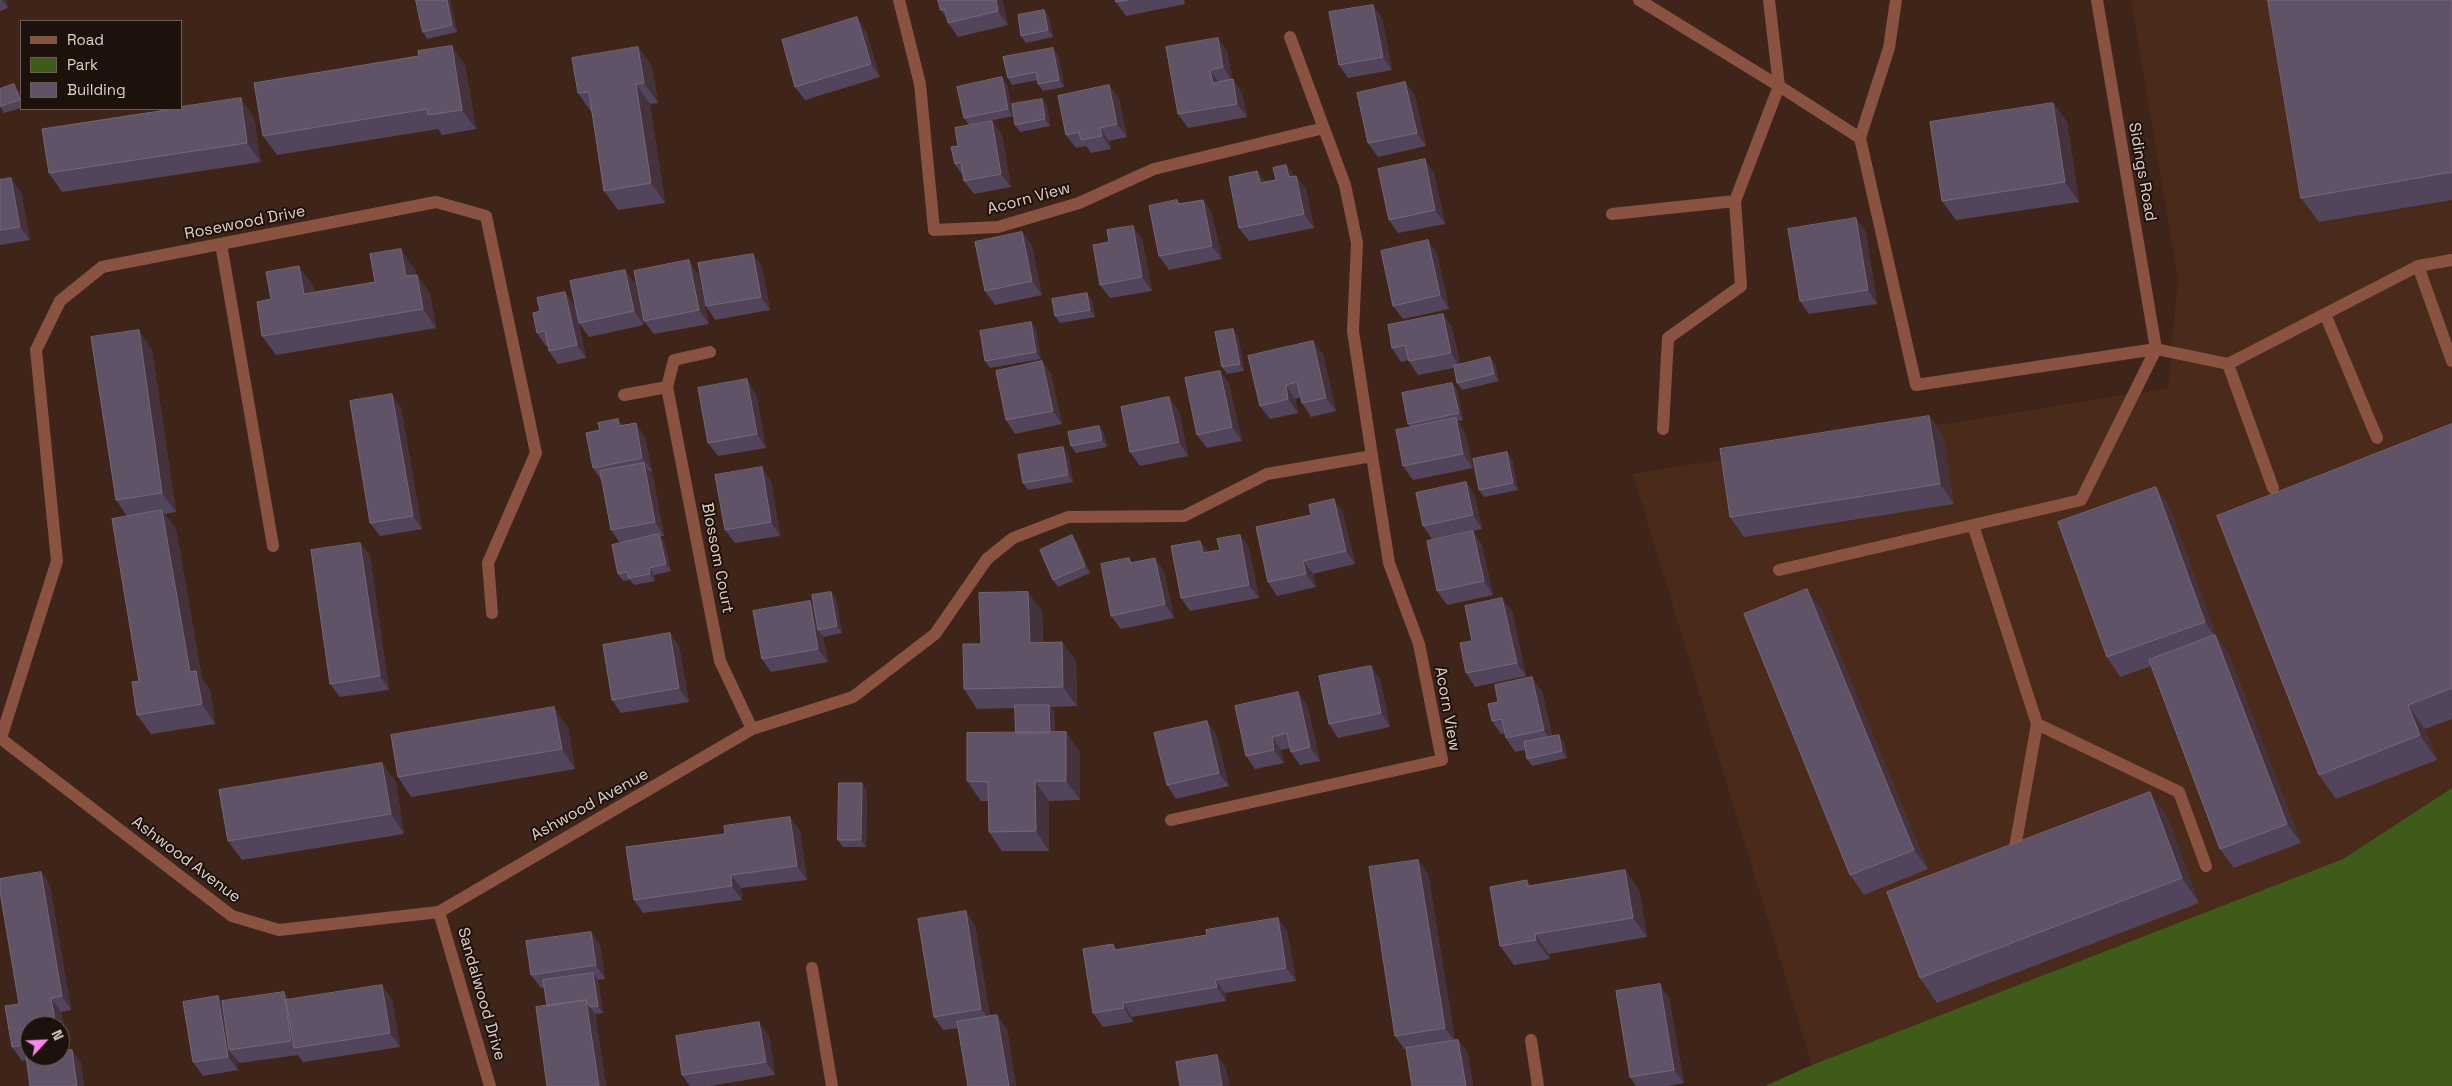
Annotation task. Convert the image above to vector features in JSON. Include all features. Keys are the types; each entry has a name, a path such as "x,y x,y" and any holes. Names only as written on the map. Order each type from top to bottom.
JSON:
{"street":[{"name":"Acorn View","path":"899,0 920,84 934,230 998,227 1079,203 1154,169 1324,128"},
{"path":"1639,0 1860,138"},
{"path":"1663,429 1668,338 1741,286 1735,201 1779,86 1769,0"},
{"path":"1896,0 1889,48 1860,138 1916,386 2156,349 2228,364 2418,266 2452,260"},
{"name":"Sidings Road","path":"2097,0 2156,349"},
{"name":"Acorn View","path":"1171,820 1442,760 1419,644 1389,563 1353,331 1357,243 1345,185 1290,37"},
{"path":"1612,214 1735,201"},
{"name":"Rosewood Drive","path":"0,738 57,561 36,350 60,301 102,267 436,202 486,216 536,453 488,562 492,613"},
{"path":"221,244 273,546"},
{"path":"2418,266 2452,361"},
{"path":"2325,314 2377,438"},
{"path":"1779,570 2081,500 2156,349"},
{"name":"Blossom Court","path":"710,352 674,360 667,387 720,661 752,729"},
{"path":"2228,364 2272,488"},
{"path":"624,395 667,387"},
{"name":"Ashwood Avenue","path":"0,738 232,916 279,930 439,912 752,729 853,697 935,634 987,559 1013,538 1068,517 1184,516 1267,474 1372,456"},
{"path":"1973,525 2037,724 2014,853 1996,861"},
{"path":"2037,724 2179,792 2206,866"},
{"name":"Sandalwood Drive","path":"439,912 490,1086"},
{"path":"812,968 832,1086"},
{"path":"1531,1040 1538,1086"}],"shaded area":[{"path":"2131,0 2452,0 2452,788 2343,859 1812,1065 1633,474 2168,388 2178,278"}],"green space":[{"path":"2452,788 2452,1086 1765,1086 1812,1065 2343,859"}],"building":[{"path":"416,0 447,0 452,25 423,32"},
{"path":"938,0 996,0 998,11 948,23 945,9 941,10"},
{"path":"2268,0 2452,0 2452,172 2301,198"},
{"path":"1373,5 1383,57 1339,65 1329,12"},
{"path":"1044,10 1048,30 1021,36 1018,15"},
{"path":"857,17 871,64 795,87 782,40"},
{"path":"1218,38 1223,67 1210,70 1213,83 1233,79 1237,104 1178,114 1166,47"},
{"path":"452,46 462,110 428,115 427,109 263,136 254,83 419,56 418,51"},
{"path":"638,47 644,83 636,84 651,183 604,191 589,92 578,93 572,58"},
{"path":"1053,48 1059,80 1038,84 1036,72 1008,78 1003,57"},
{"path":"1002,77 1008,109 964,118 957,87"},
{"path":"1405,82 1417,133 1368,143 1357,93"},
{"path":"14,84 20,100 0,106 0,89"},
{"path":"1109,85 1117,124 1100,128 1102,136 1081,140 1079,132 1066,135 1058,96"},
{"path":"241,98 247,143 49,173 42,129 166,110 182,110 182,107"},
{"path":"1042,99 1045,119 1015,125 1012,104"},
{"path":"2053,103 2065,182 1942,201 1930,122"},
{"path":"992,121 1001,174 964,181 961,162 955,164 951,147 958,146 955,128"},
{"path":"1425,159 1435,210 1389,220 1378,169"},
{"path":"1286,165 1289,177 1296,176 1304,214 1239,228 1229,177 1257,171 1260,183 1276,180 1273,168"},
{"path":"11,178 20,227 0,230 0,180"},
{"path":"1177,200 1178,204 1203,200 1212,246 1159,256 1149,206"},
{"path":"1856,218 1868,290 1800,301 1788,229"},
{"path":"1133,226 1142,277 1100,285 1093,245 1109,242 1107,230"},
{"path":"1022,232 1032,281 985,291 975,242"},
{"path":"1428,240 1440,295 1393,306 1381,251"},
{"path":"401,249 406,276 417,275 423,309 262,336 257,302 271,299 266,272 299,266 304,294 375,282 370,254"},
{"path":"753,254 761,297 706,306 698,263"},
{"path":"689,260 699,310 644,321 634,271"},
{"path":"625,270 634,311 579,323 570,281"},
{"path":"565,292 577,345 549,351 545,331 537,333 533,313 540,311 537,298"},
{"path":"1087,293 1090,310 1055,316 1052,299"},
{"path":"1443,314 1451,353 1409,361 1405,345 1392,348 1388,325"},
{"path":"1031,322 1036,352 985,361 980,331"},
{"path":"1233,329 1240,364 1222,367 1215,332"},
{"path":"139,330 162,493 116,500 91,337"},
{"path":"1313,341 1326,398 1302,403 1297,382 1286,385 1288,399 1260,406 1248,356"},
{"path":"1490,357 1494,374 1457,383 1454,366"},
{"path":"1042,361 1053,411 1006,420 996,371"},
{"path":"1220,371 1232,427 1197,435 1185,378"},
{"path":"747,379 757,434 708,443 698,388"},
{"path":"1452,383 1459,413 1408,424 1402,393"},
{"path":"392,394 413,516 370,523 350,401"},
{"path":"1169,397 1179,442 1130,452 1121,407"},
{"path":"1929,416 1940,484 1730,517 1720,449"},
{"path":"1456,418 1463,454 1403,466 1396,430"},
{"path":"618,419 619,426 636,423 642,458 593,468 586,433 600,430 598,423"},
{"path":"2452,424 2452,688 2408,705 2420,735 2319,775 2217,516"},
{"path":"1099,426 1102,440 1071,446 1068,432"},
{"path":"1063,447 1068,475 1023,483 1018,455"},
{"path":"1507,452 1513,483 1479,490 1473,459"},
{"path":"644,463 655,522 611,530 600,471"},
{"path":"762,467 771,522 725,530 715,475"},
{"path":"1466,482 1473,515 1423,526 1416,493"},
{"path":"2156,487 2205,622 2107,657 2058,522"},
{"path":"1334,499 1346,551 1303,561 1306,574 1268,582 1256,527 1311,515 1309,505"},
{"path":"162,510 190,672 196,671 202,704 137,715 132,682 139,681 112,519"},
{"path":"1473,531 1484,581 1437,591 1427,541"},
{"path":"659,534 666,564 649,568 650,574 629,578 627,572 618,574 612,545"},
{"path":"1072,535 1085,566 1053,580 1040,550"},
{"path":"1240,535 1249,585 1181,598 1171,546 1200,541 1203,553 1220,550 1217,539"},
{"path":"360,543 380,676 330,684 311,550"},
{"path":"1129,558 1130,563 1155,558 1165,604 1111,616 1101,564"},
{"path":"1807,589 1914,850 1850,875 1744,614"},
{"path":"831,592 837,626 818,630 812,595"},
{"path":"1028,592 1030,643 1062,642 1063,687 964,689 963,644 981,644 979,593"},
{"path":"1502,598 1517,663 1466,673 1460,643 1472,641 1465,606"},
{"path":"810,601 818,649 762,659 753,611"},
{"path":"670,633 679,688 612,700 603,645"},
{"path":"2215,635 2287,824 2220,849 2149,660"},
{"path":"1371,666 1381,713 1329,724 1319,676"},
{"path":"1532,677 1544,730 1506,738 1502,719 1492,721 1488,704 1498,702 1495,685"},
{"path":"1298,692 1310,747 1291,752 1287,733 1272,737 1274,750 1246,756 1235,706"},
{"path":"1015,705 1049,705 1050,733 1016,733"},
{"path":"554,707 562,749 398,777 391,735"},
{"path":"1207,721 1219,773 1167,785 1154,733"},
{"path":"1066,732 1066,781 1035,781 1036,831 989,832 988,782 967,781 967,733"},
{"path":"1559,735 1562,751 1527,759 1524,742"},
{"path":"382,763 391,814 228,841 219,790"},
{"path":"839,783 862,783 861,840 838,840"},
{"path":"2150,792 2182,878 1920,978 1887,892"},
{"path":"790,817 797,866 731,875 732,886 634,900 626,847 725,834 724,826"},
{"path":"1418,860 1445,1028 1395,1036 1369,867"},
{"path":"1625,870 1633,918 1535,934 1536,940 1500,946 1490,887 1527,880 1527,886"},
{"path":"41,872 62,996 51,998 54,1016 20,1016 20,1046 12,1047 5,1006 19,1004 0,892 0,879"},
{"path":"966,911 981,1009 934,1017 918,919"},
{"path":"1278,918 1286,968 1215,980 1217,987 1123,1003 1124,1008 1093,1013 1083,949 1113,944 1114,950 1207,935 1206,930"},
{"path":"591,932 596,965 531,975 526,941"},
{"path":"593,973 598,1006 590,1007 586,1000 547,1006 543,980"},
{"path":"1660,984 1674,1070 1630,1077 1616,991"},
{"path":"382,985 390,1033 294,1048 286,1000"},
{"path":"284,992 291,1041 229,1050 222,1001"},
{"path":"218,996 228,1057 193,1062 183,1002"},
{"path":"586,1000 599,1086 547,1086 536,1007"},
{"path":"997,1015 1009,1086 968,1086 957,1022"},
{"path":"759,1022 766,1062 682,1075 676,1036"},
{"path":"1458,1040 1466,1086 1412,1086 1406,1048"},
{"path":"70,1050 72,1050 77,1086 30,1086 27,1066 70,1066"},
{"path":"1217,1055 1222,1086 1180,1086 1176,1062"}]}
